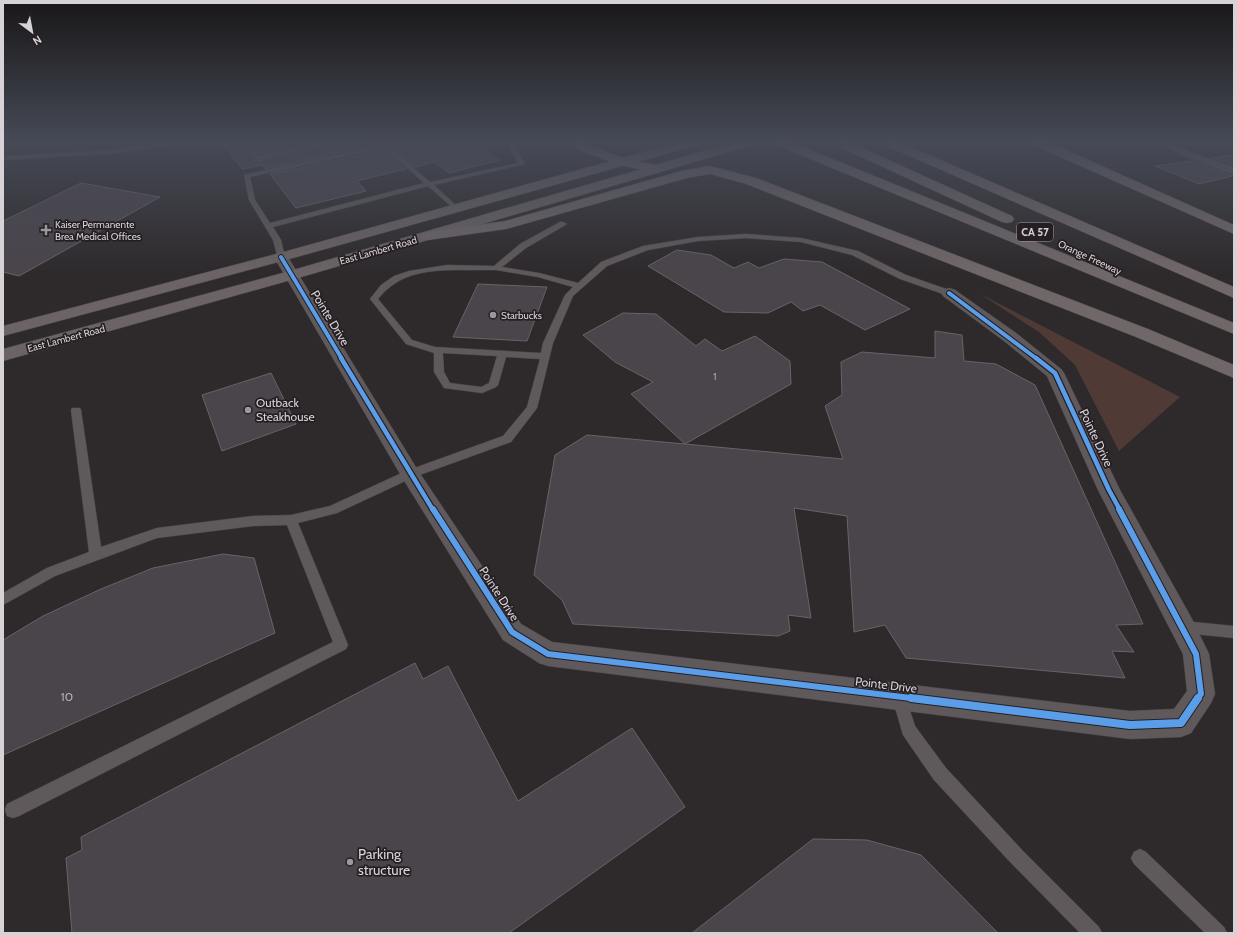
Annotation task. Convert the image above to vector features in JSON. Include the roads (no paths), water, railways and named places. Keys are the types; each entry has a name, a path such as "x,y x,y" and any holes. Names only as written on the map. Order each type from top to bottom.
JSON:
{"highway":[{"path":"428,236 506,225 648,185"},
{"path":"760,185 1127,327 1234,372"},
{"path":"885,185 1234,329"},
{"name":"Orange Freeway","path":"933,185 1234,323"},
{"name":"Orange Freeway","path":"986,185 1234,293"},
{"path":"1133,185 1234,230"}],"main road":[{"name":"East Lambert Road","path":"3,355 287,266 457,209 543,185"},
{"name":"East Lambert Road","path":"3,331 287,266 428,236 603,185"}],"street":[{"name":"Pointe Drive","path":"287,266 410,474 512,632 548,654 1130,725 1181,723 1201,694 1196,654 1109,490 1055,373 1010,337 949,293"}],"lane":[{"path":"248,185 252,200 277,240 287,266"},
{"path":"268,226 426,185"},
{"path":"430,185 457,209"},
{"path":"496,268 523,246 563,224"},
{"path":"3,599 50,572 158,533 253,521 291,520 333,510 410,474 507,439 532,408 548,343 569,295 604,264 646,248 698,239 746,236 801,240 855,253 903,277 949,293"},
{"path":"545,356 438,350 409,342 374,298 378,290 386,283 416,271 442,268 496,268 539,275 579,286"},
{"path":"438,350 439,372 447,386 482,390 493,385 502,354"},
{"path":"76,410 96,555"},
{"path":"13,810 341,644 291,520"},
{"path":"1183,627 1234,632"},
{"path":"899,697 908,730 940,774 1017,857 1093,933"},
{"path":"1140,858 1218,933"}],"place":[{"name":"Kaiser Permanente Brea Medical Offices","path":"46,230"},
{"name":"Starbucks","path":"493,315"},
{"name":"Outback Steakhouse","path":"248,410"},
{"name":"Parking structure","path":"350,862"}]}
